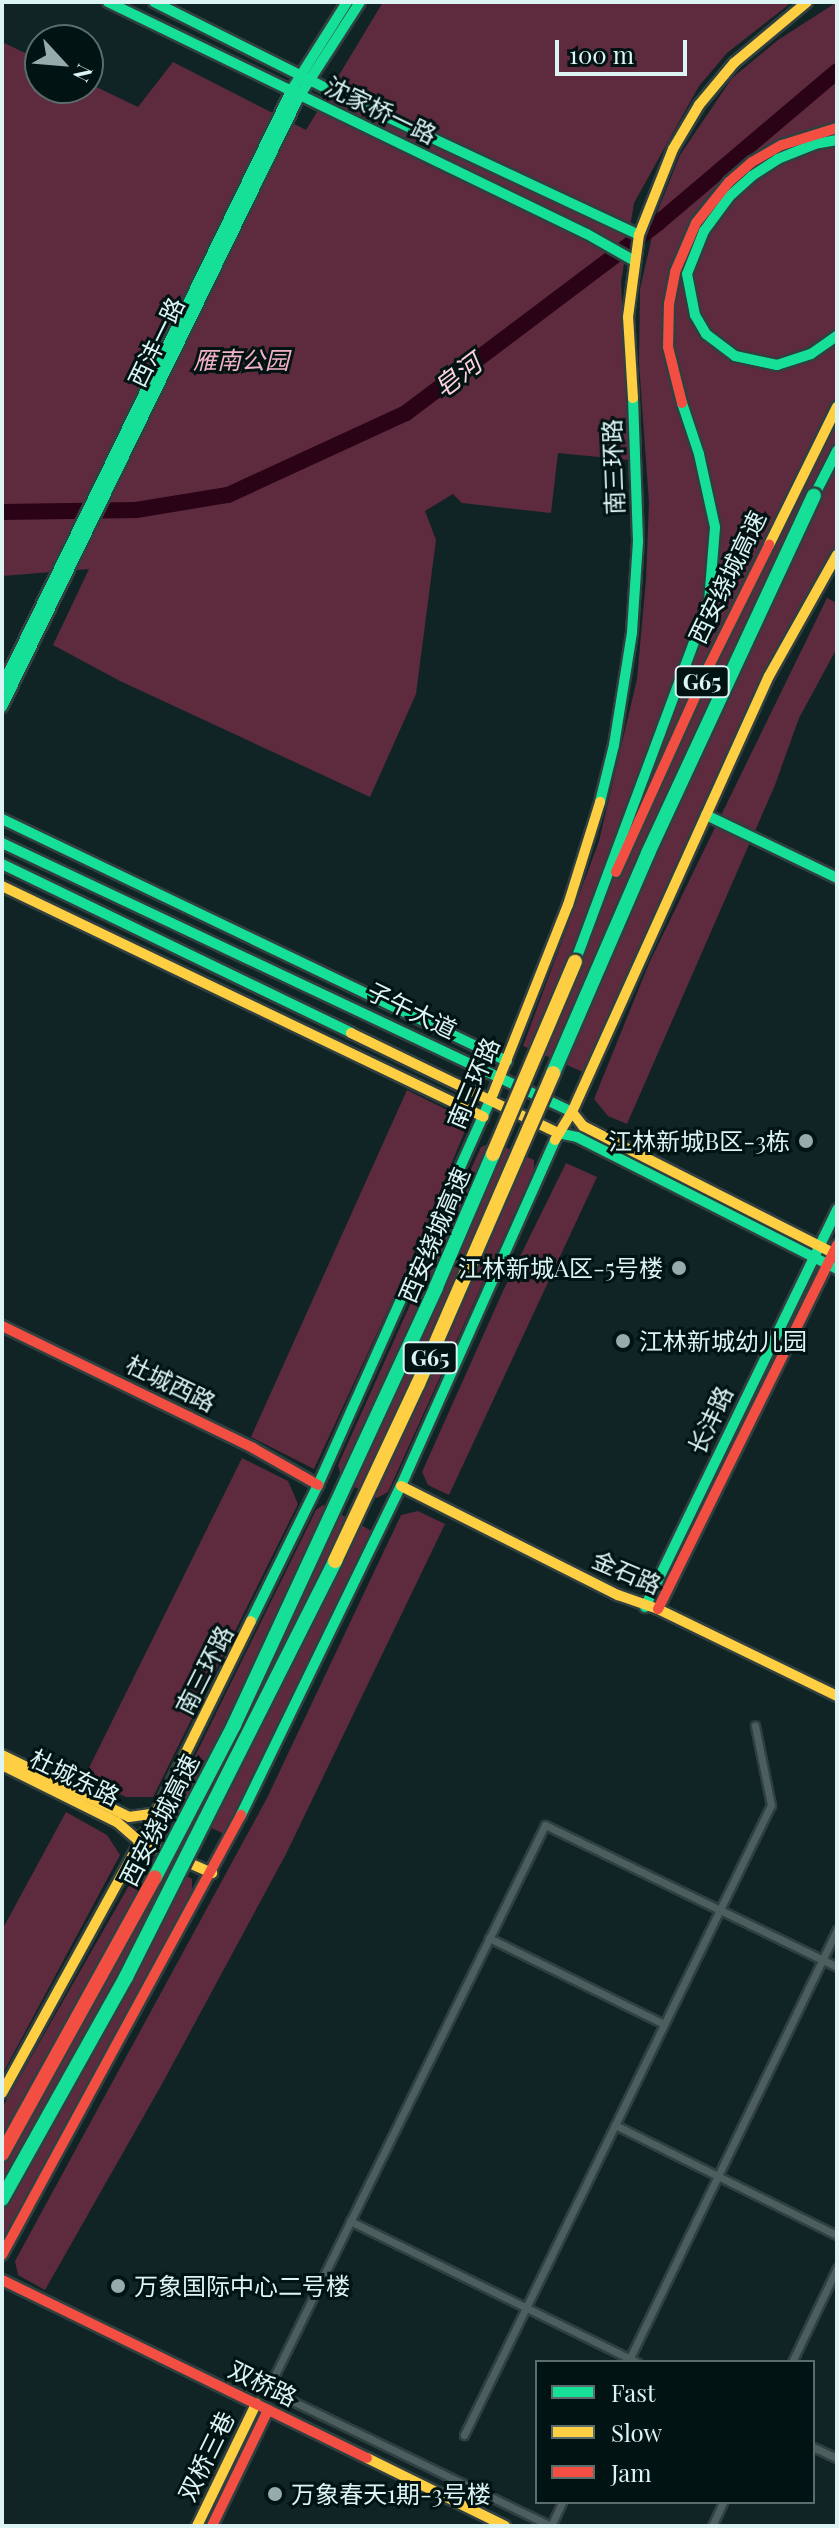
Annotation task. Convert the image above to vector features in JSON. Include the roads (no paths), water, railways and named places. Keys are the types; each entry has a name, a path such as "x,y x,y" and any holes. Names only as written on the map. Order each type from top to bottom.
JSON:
{"main road":[{"name":"沈家桥一路","path":"108,2 587,234 633,260"},
{"name":"沈家桥一路","path":"154,2 590,215 639,235"},
{"name":"西沣一路","path":"306,78 347,2"},
{"name":"西沣一路","path":"2,686 72,553 296,93 360,2"},
{"name":"南三环路","path":"2,2093 156,1813 318,1485 507,1061 585,854 614,745 625,683 638,541 637,460 628,333 630,286 639,235 673,149 699,105 734,63 807,2"},
{"path":"575,962 709,602 715,527 699,454 674,379 668,347 669,304 675,272 696,223 729,182 752,162 782,145 837,128"},
{"path":"837,140 790,154 752,176 729,197 704,231 692,254 687,274 695,315 706,334 735,356 777,365 811,354 837,336"},
{"name":"西安绕城高速","path":"2,2154 107,1968 234,1725 436,1287 575,962 707,670 837,407"},
{"name":"西安绕城高速","path":"2,2199 126,1977 286,1664 418,1384 648,853 837,451"},
{"path":"814,496 837,458"},
{"name":"西沣一路","path":"2,707 72,553"},
{"path":"2,2255 212,1873 401,1486 558,1133 572,1112 769,676 837,555"},
{"path":"706,815 837,878"},
{"path":"2,819 507,1061"},
{"name":"子午大道","path":"2,843 572,1112 583,1126 816,1252"},
{"name":"子午大道","path":"2,864 296,1004 331,1026 490,1102 558,1133 577,1137 816,1252 835,1257"},
{"path":"2,886 484,1117"},
{"name":"长沣路","path":"652,1608 837,1209"},
{"name":"长沣路","path":"652,1608 835,1257"},
{"name":"杜城西路","path":"2,1326 253,1448 318,1485"},
{"name":"金石路","path":"401,1486 837,1696"},
{"name":"杜城东路","path":"2,1755 129,1817 156,1813"},
{"name":"杜城东路","path":"2,1765 117,1822 139,1841 212,1873"},
{"name":"双桥路","path":"2,2280 505,2526"},
{"name":"双桥三巷","path":"197,2526 262,2407"},
{"name":"双桥三巷","path":"212,2526 262,2407"}],"street":[{"path":"464,2435 771,1805 755,1726"},
{"path":"561,2504 551,2526 268,2389 545,1825 837,1967"},
{"path":"632,2360 837,1930"},
{"path":"489,1938 664,2024"},
{"path":"615,2125 837,2235"},
{"path":"350,2221 630,2360"},
{"path":"793,2360 837,2268"},
{"path":"815,2448 837,2458"},
{"path":"712,2526 722,2504"}],"waterway":[{"name":"皂河","path":"2,512 136,510 228,495 406,413 658,223 837,71"}],"place":[{"name":"江林新城B区-3栋","path":"806,1141"},
{"name":"江林新城A区-5号楼","path":"679,1268"},
{"name":"江林新城幼儿园","path":"623,1341"},
{"name":"万象国际中心二号楼","path":"118,2286"},
{"name":"万象春天1期-3号楼","path":"275,2494"}],"park label":[{"name":"雁南公园","path":"241,360"}]}
